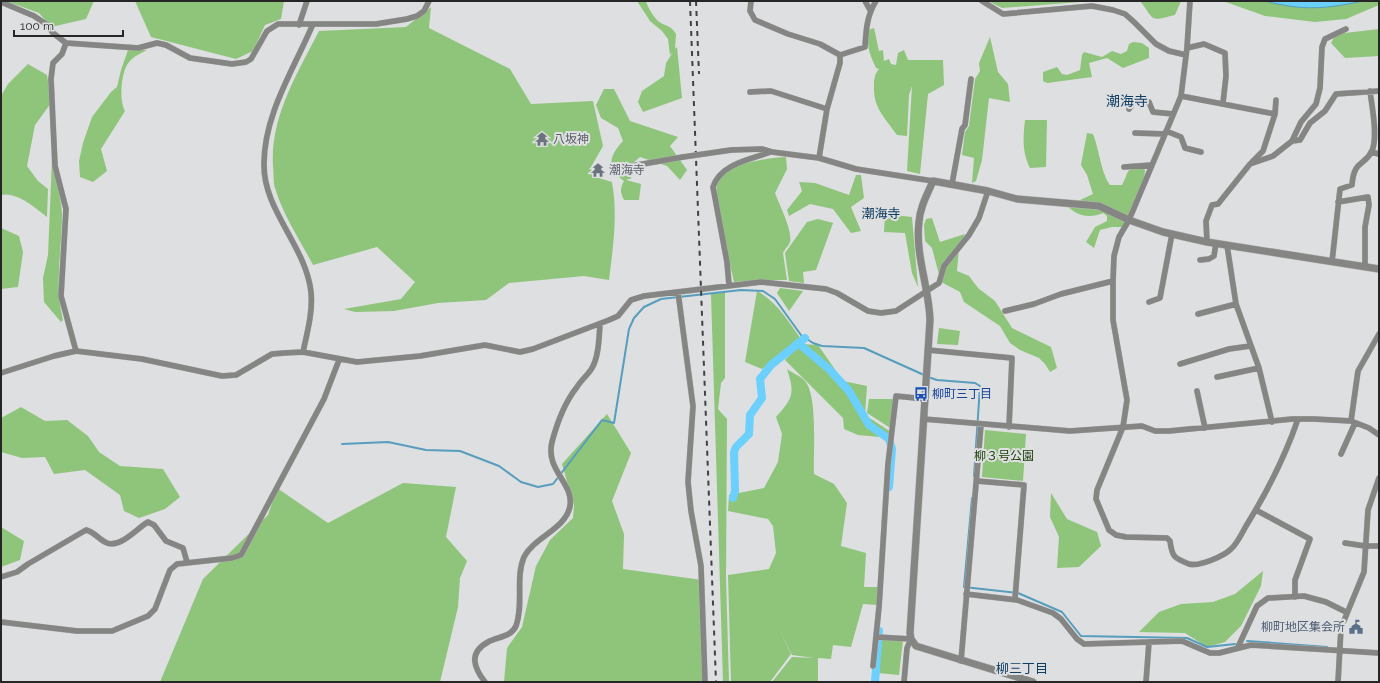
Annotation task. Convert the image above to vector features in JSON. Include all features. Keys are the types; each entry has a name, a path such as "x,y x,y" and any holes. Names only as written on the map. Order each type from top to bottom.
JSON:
{"street":[{"path":"299,25 307,1"},
{"path":"1,2 34,16 46,24 53,33 66,43 138,48 157,43 166,45 190,58 232,64 246,62 251,59 267,31 278,24 376,24 417,16 424,10 429,1"},
{"path":"750,1 750,11 755,20 788,34 820,44 840,55 865,47 866,27 870,10 876,1"},
{"path":"865,1 870,10"},
{"path":"982,1 1003,14 1092,6 1103,7 1124,14 1156,44 1169,51 1187,51 1204,44 1225,53 1226,76 1223,103"},
{"path":"1099,1 1103,7"},
{"path":"1190,1 1187,51 1181,96 1129,220 1119,237 1114,256 1113,320 1127,400 1123,427 1097,490 1096,499 1109,530 1116,535 1126,537 1167,538 1170,541 1172,554 1176,558 1191,564 1199,565 1232,549 1256,510 1288,448 1298,419"},
{"path":"303,352 311,312 311,292 305,270 268,190 264,165 266,135 271,117 313,24"},
{"path":"1250,164 1273,156 1282,151 1292,141 1301,122 1316,104 1320,88 1322,47 1325,39 1346,29"},
{"path":"66,43 62,54 53,63 51,79 55,166 66,209 61,296 76,351"},
{"path":"819,158 827,109 840,63 840,55"},
{"path":"952,184 962,129 966,125 971,79"},
{"path":"750,92 771,91 827,109"},
{"path":"1332,262 1340,189 1352,185 1355,169 1371,152 1373,146 1374,119 1370,91"},
{"path":"1292,141 1300,140 1310,123 1325,111 1336,94 1379,91"},
{"path":"1181,96 1275,114"},
{"path":"1207,242 1206,221 1212,205 1218,204 1263,150 1275,114 1276,100"},
{"path":"1129,109 1135,101 1149,102 1153,112 1174,114"},
{"path":"1136,133 1166,132 1181,137 1186,148 1201,152"},
{"path":"620,168 683,156 731,150 762,149 772,152 819,158 856,169 952,184 1034,202 1099,206 1129,220 1172,234 1207,242 1379,269"},
{"path":"729,285 727,262 713,188 716,179 728,168 772,152"},
{"path":"1371,152 1379,154"},
{"path":"1124,168 1152,165"},
{"path":"933,181 922,208 919,222 918,242 928,292 930,320 910,633 911,639 916,646 1033,682"},
{"path":"2,371 76,351 142,359 222,376 236,375 272,354 303,352 339,360 358,362 420,356 485,345 520,352 533,350 618,316 631,300 644,296 760,282 826,289 837,293 868,311 881,313 896,311 928,292 939,283 944,266 969,235 979,218 988,192"},
{"path":"1338,202 1368,197 1369,205 1365,227 1365,267"},
{"path":"1149,302 1160,298 1172,234"},
{"path":"1200,260 1209,259 1214,256 1216,243"},
{"path":"1227,245 1236,304 1259,368 1272,422"},
{"path":"1005,311 1034,304 1061,294 1113,282"},
{"path":"678,292 693,406 688,482 691,511 701,566 705,682"},
{"path":"1198,314 1236,304"},
{"path":"485,682 476,670 474,660 477,653 487,642 506,635 515,628 519,615 521,568 524,556 533,546 566,517 570,506 570,496 552,463 552,442 568,399 593,368 600,324"},
{"path":"1341,454 1353,422 1358,371 1379,334"},
{"path":"1180,364 1229,350 1250,346"},
{"path":"928,350 1012,358 1009,427"},
{"path":"1,622 85,632 112,630 148,616 155,609 170,570 176,564 232,558 241,555 324,400 339,360"},
{"path":"1217,377 1259,368"},
{"path":"1197,391 1205,428"},
{"path":"873,666 888,464 896,396 925,398"},
{"path":"923,419 981,425 1070,431 1142,426 1154,431 1169,431 1298,419 1353,422 1368,428 1379,435"},
{"path":"961,661 981,425"},
{"path":"1338,682 1342,628 1346,612 1357,592 1364,572 1368,510 1378,487 1379,478"},
{"path":"977,482 1024,485 1016,599"},
{"path":"1256,510 1310,539 1295,580 1295,597"},
{"path":"1,577 17,572 86,530 112,544 121,542 148,522 154,525 166,541 184,548 187,562"},
{"path":"1345,543 1365,546 1379,546"},
{"path":"966,594 1016,599 1053,614 1061,619 1077,640 1084,644 1182,641 1210,653 1219,653 1238,647 1251,645 1379,652"},
{"path":"1238,647 1257,606 1268,598 1295,597 1315,599 1346,612"},
{"path":"876,637 911,639"},
{"path":"904,682 907,648 911,639"},
{"path":"1146,682 1149,642"}],"green space":[{"path":"6,1 94,1 86,19 51,27 39,13"},
{"path":"135,1 284,1 281,19 265,25 253,51 236,59 151,37"},
{"path":"637,1 646,1 649,9 656,19 670,27 676,34 675,49 677,47 682,98 643,112 638,102 642,91 664,76 666,63 673,52 670,55 668,39 662,31 650,21"},
{"path":"988,1 1093,1 1002,8"},
{"path":"1140,1 1181,1 1175,15 1156,19 1151,16"},
{"path":"1223,1 1379,1 1379,5 1346,19 1315,22 1265,16"},
{"path":"431,7 429,28 510,69 531,104 593,101 603,146 591,167 592,176 612,182 614,194 615,219 609,280 584,276 509,283 486,300 438,303 394,311 355,312 344,309 401,299 415,282 377,247 313,265 287,218 278,198 274,183 273,149 276,131 280,113 294,80 319,31 406,27"},
{"path":"874,28 879,51 883,50 884,61 889,59 891,64 896,65 898,53 904,50 908,60 943,60 944,85 928,94 920,174 907,171 912,86 909,95 907,136 897,135 881,113 876,101 874,94 874,80 879,69 876,68 872,58 868,41 868,30"},
{"path":"1379,29 1379,56 1345,58 1331,43 1336,34"},
{"path":"990,37 998,72 1008,84 1010,102 989,98 982,160 976,181 972,183 974,158 962,155 965,132 969,126 975,79 980,71 979,63"},
{"path":"1133,42 1142,43 1149,48 1149,58 1123,68 1107,58 1089,63 1092,77 1047,83 1043,81 1043,72 1057,67 1062,74 1067,75 1080,70 1082,55 1084,52 1102,57 1112,51 1121,54 1127,51 1129,44"},
{"path":"128,50 147,50 133,58 125,69 121,95 125,111 101,149 107,171 93,182 80,177 79,161 83,143 92,117 111,92 117,87"},
{"path":"28,64 47,75 51,103 35,125 27,166 38,181 48,189 47,217 26,201 13,195 1,195 1,96 8,84"},
{"path":"604,89 614,89 630,121 678,137 670,146 687,170 680,180 667,166 640,157 627,168 627,176 632,178 626,180 641,184 639,200 624,200 621,190 624,181 618,176 612,167 612,157 618,146 623,141 618,128 601,118 596,105"},
{"path":"1025,120 1047,120 1046,167 1030,168 1027,162 1024,144"},
{"path":"1087,133 1093,134 1104,174 1110,185 1122,185 1129,170 1142,167 1145,170 1144,180 1123,227 1112,227 1100,230 1094,248 1086,242 1095,227 1107,221 1107,216 1103,213 1093,216 1082,215 1073,211 1065,203 1078,201 1093,194 1087,175 1081,165"},
{"path":"786,157 787,169 775,193 788,225 790,237 790,242 783,253 787,280 734,282 717,204 717,185 728,171 736,167 757,160"},
{"path":"52,159 62,214 59,267 60,307 63,320 61,322 44,302 43,278 48,255"},
{"path":"856,175 861,175 864,198 851,207 861,231 851,233 833,209 810,204 789,216 787,210 802,191 799,182 815,183 849,195"},
{"path":"885,214 912,217 918,287 912,273 905,233 884,232"},
{"path":"932,218 940,242 965,234 959,247 957,271 969,276 978,288 995,301 1012,328 1051,347 1057,368 1050,372 1039,358 1020,350 1010,343 1000,326 964,302 960,292 941,282 932,248 925,241 924,225 926,219"},
{"path":"818,219 833,223 816,270 803,272 804,283 789,281 785,253 807,222"},
{"path":"1,228 19,236 23,252 18,287 1,289"},
{"path":"780,288 803,291 789,311 777,293"},
{"path":"757,291 776,306 801,339 762,369 745,362"},
{"path":"725,292 725,378 721,383 718,409 727,419 726,578 729,682 723,682 711,294"},
{"path":"939,328 960,331 958,345 937,344"},
{"path":"801,344 818,345 843,381 867,386 865,415 891,432 891,438 858,435 844,429 843,418 785,360"},
{"path":"787,369 803,379 809,388 812,399 814,425 814,474 834,484 847,503 841,546 866,553 864,587 878,587 878,605 863,604 851,647 833,645 831,659 818,658 818,682 772,682 792,657 814,658 792,655 779,629 791,654 770,682 731,682 728,575 769,569 776,553 773,526 768,519 728,511 729,495 764,488 778,462 782,434 776,417 789,400 792,390"},
{"path":"869,399 895,399 892,429 867,413"},
{"path":"21,407 45,421 67,420 88,436 99,452 120,466 163,469 180,497 165,509 139,518 124,511 120,495 85,470 54,474 45,457 22,458 1,452 1,418"},
{"path":"607,414 631,453 612,501 624,534 623,569 702,580 704,682 504,682 507,648 522,627 536,566 550,540 573,518 574,505 562,464"},
{"name":"柳３号公園","path":"985,430 1026,434 1023,481 982,477"},
{"path":"403,483 456,487 446,537 467,561 460,578 458,607 440,682 160,682 203,579 268,515 277,488 328,523"},
{"path":"1051,493 1067,519 1097,532 1101,546 1079,567 1057,568 1059,537 1050,517"},
{"path":"1,527 24,541 20,560 1,567"},
{"path":"1263,571 1261,586 1241,626 1225,642 1207,647 1185,633 1139,632 1159,612 1181,604 1213,602 1235,594"},
{"path":"881,639 903,640 899,675 878,673"}],"water":[{"path":"1265,1 1363,1 1337,6 1303,8"}],"waterway":[{"path":"342,444 388,442 426,450 460,451 499,466 521,482 538,487 553,484 602,420 614,423 629,329 634,318 644,307 661,299 741,290 763,291 775,299 801,335 813,343 822,346 864,348 924,375"},
{"path":"733,498 735,491 734,452 736,447 749,434 750,415 762,398 760,379 771,365 805,338"},
{"path":"798,343 829,369 849,391 869,425 889,439 892,449 889,487"},
{"path":"928,377 937,380 975,383 980,386 974,476"},
{"path":"972,498 964,587 1018,593 1062,612 1081,636 1187,638 1207,647 1235,644"},
{"path":"875,682 879,631"},
{"path":"1247,641 1327,647"}],"railway":[{"path":"690,1 716,682"},
{"path":"696,1 699,74"}],"place":[{"name":"八坂神","path":"542,139"},
{"name":"潮海寺","path":"598,170"},
{"name":"柳町三丁目","path":"921,394"},
{"name":"柳町地区集会所","path":"1356,627"}],"district":[{"name":"潮海寺","path":"1127,101"},
{"name":"潮海寺","path":"881,213"},
{"name":"柳三丁目","path":"1022,668"}]}
